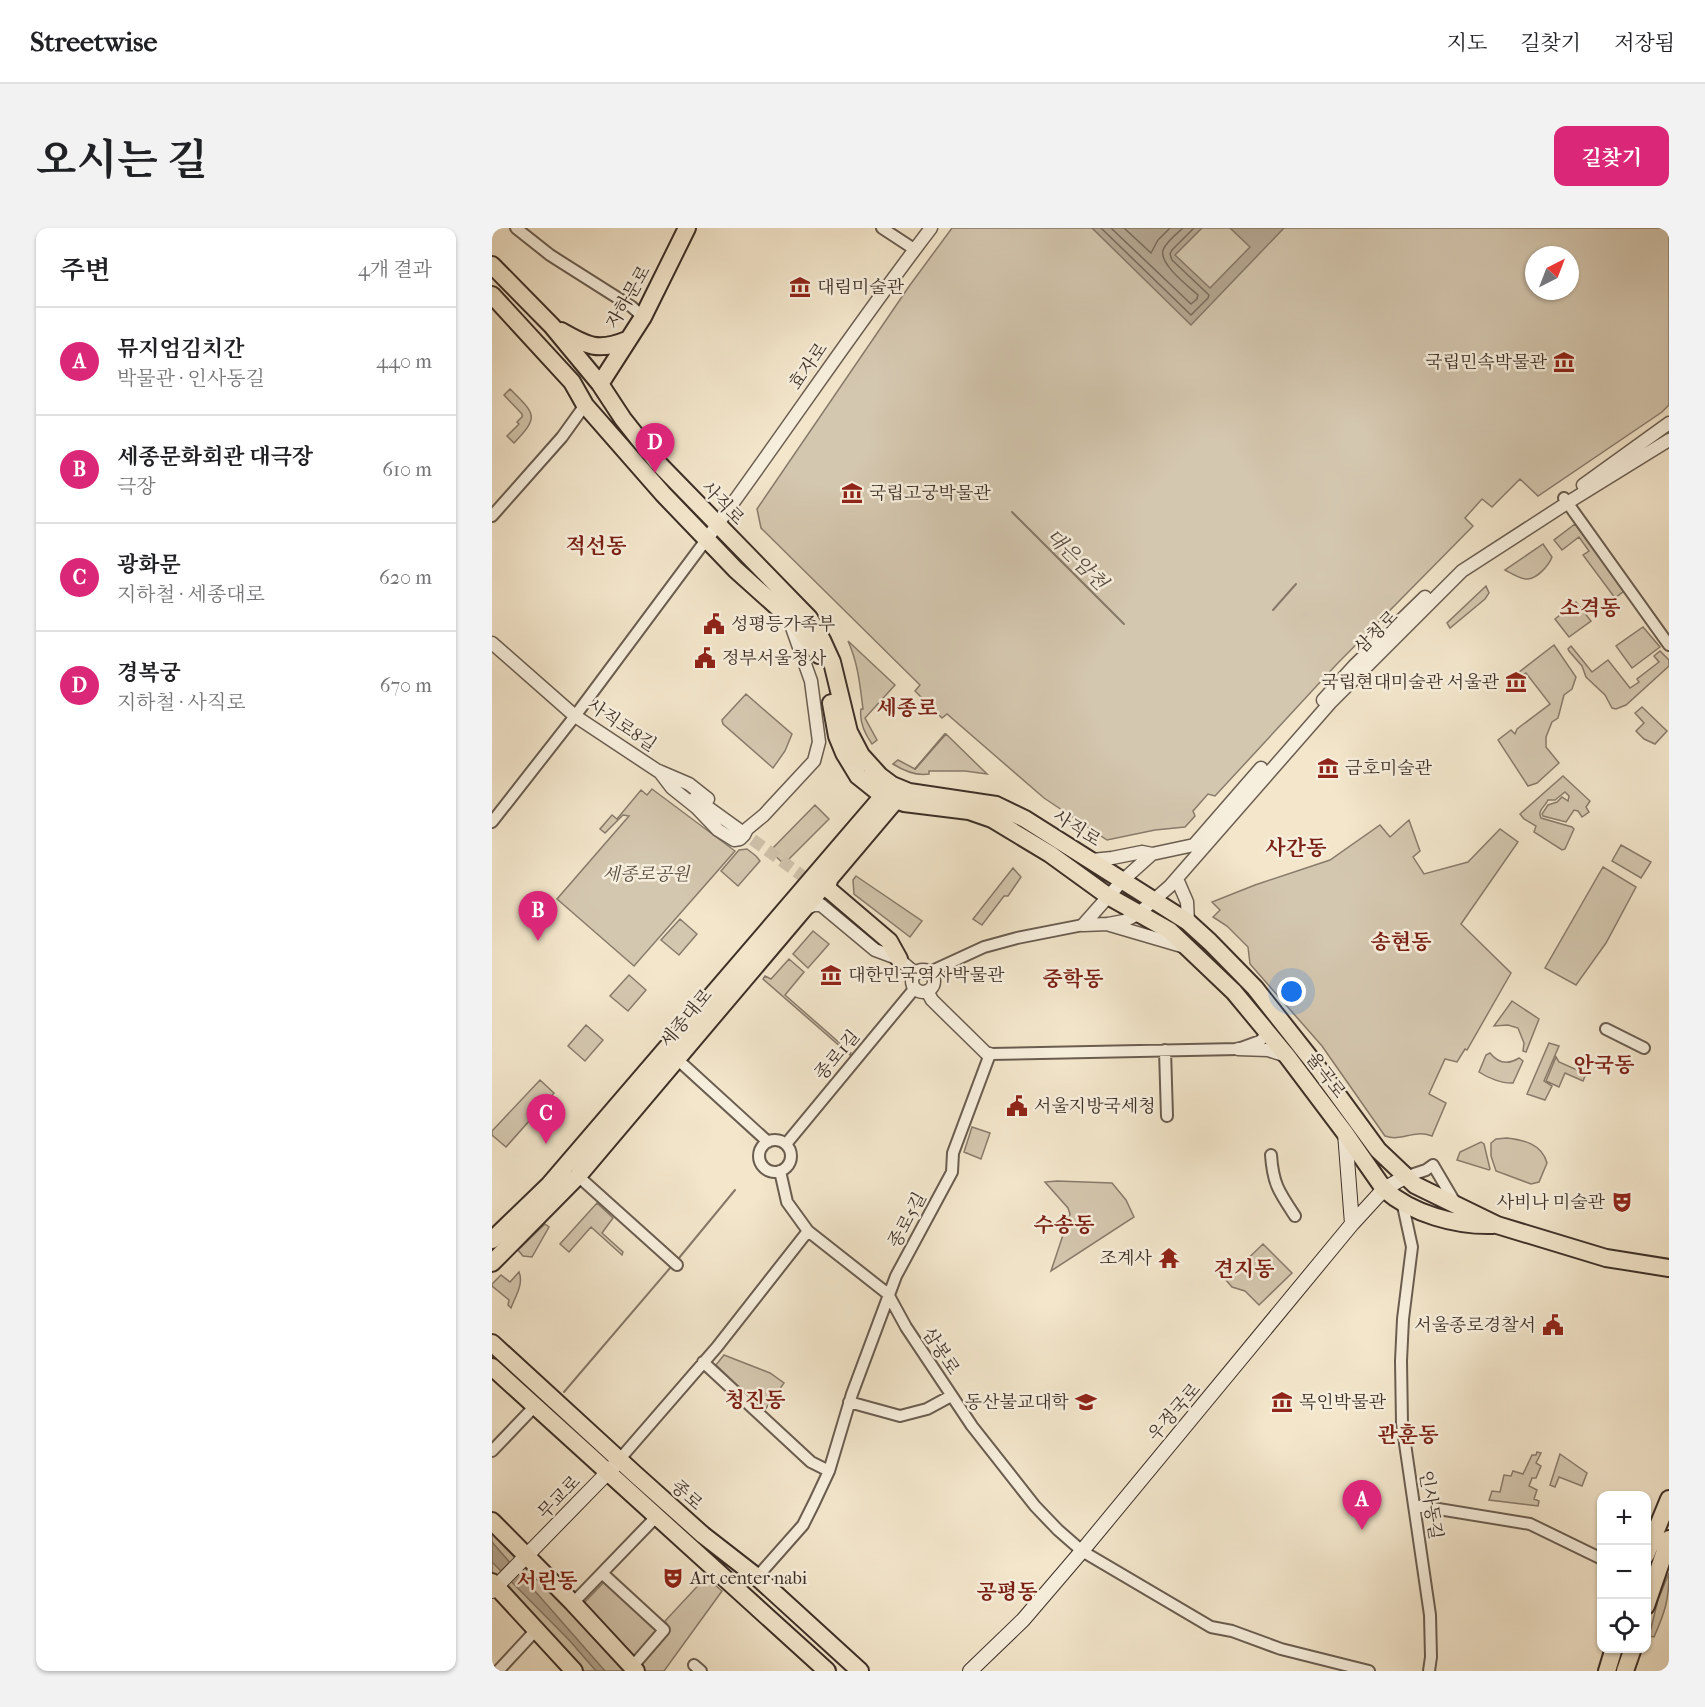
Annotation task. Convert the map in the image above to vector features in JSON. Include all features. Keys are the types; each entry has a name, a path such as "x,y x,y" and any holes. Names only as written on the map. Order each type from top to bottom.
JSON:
{"main road":[{"name":"자하문로","path":"600,384 643,317 687,228"},
{"name":"사직로","path":"492,265 552,326 600,384 618,412 652,455 717,526 809,618 832,662 845,719 854,744 894,793 909,804 969,811 992,819 1050,854 1108,896 1138,914"},
{"name":"사직로","path":"492,295 572,382 585,405 663,494 706,540 803,632 819,656 827,678 840,745 852,767 865,782 894,793 996,805 1025,819 1152,900"},
{"path":"552,326 584,345 609,346 627,339"},
{"path":"559,367 569,373 575,371 579,364 575,354"},
{"path":"864,819 870,800 865,782"},
{"name":"세종대로","path":"492,1240 549,1185 864,819 894,793"},
{"name":"세종대로","path":"492,1263 578,1176 830,878 894,793"},
{"path":"830,878 828,889 889,941 899,960"},
{"name":"율곡로","path":"1152,900 1188,922 1255,988 1378,1150 1415,1185 1497,1225 1606,1258 1669,1268"},
{"name":"율곡로","path":"1138,914 1170,931 1234,992 1345,1132 1384,1189 1402,1201 1439,1218 1477,1226 1497,1225"},
{"path":"1345,1132 1352,1224"},
{"name":"우정국로","path":"970,1671 1023,1620 1082,1551 1352,1224 1384,1189 1405,1177"},
{"name":"종로","path":"492,1343 614,1466 656,1517 827,1671"},
{"name":"종로","path":"492,1367 535,1406 757,1577 860,1671"},
{"name":"무교로","path":"496,1585 614,1466"},
{"path":"1651,1545 1669,1498"},
{"path":"492,1521 525,1558 573,1603 634,1669"},
{"path":"1649,1599 1669,1539"},
{"path":"496,1585 574,1671"},
{"path":"1607,1671 1612,1653"},
{"path":"1625,1671 1631,1653"}],"street":[{"path":"516,228 550,255 632,307 643,317"},
{"path":"882,228 914,249"},
{"name":"효자로","path":"706,540 931,228"},
{"path":"492,516 562,437 600,384"},
{"name":"삼청로","path":"1138,914 1177,879 1330,703 1462,571 1566,500 1668,424"},
{"name":"삼청로","path":"1092,860 1142,852 1152,854 1194,845 1339,681 1436,586 1462,564 1669,440"},
{"path":"1566,500 1669,645"},
{"path":"492,822 575,716 706,540"},
{"name":"사직로8길","path":"492,643 575,716 742,829 764,815 814,761 819,742 810,681 788,616"},
{"path":"1083,925 1122,881 1152,854"},
{"path":"1177,879 1186,902 1188,922"},
{"path":"839,903 916,974"},
{"path":"801,912 809,906 821,905 875,950 899,960"},
{"path":"930,973 984,946 1083,925 1124,921 1138,914"},
{"path":"1108,924 1186,947"},
{"path":"924,990 934,982 930,973 921,970 916,974 913,982 989,1049 990,1054 1238,1049 1268,1050 1287,1056"},
{"name":"종로1길","path":"786,1144 924,990"},
{"path":"1238,1049 1260,1041 1264,1037 1264,1029"},
{"path":"1606,1029 1644,1048"},
{"path":"1165,1050 1167,1116"},
{"name":"종로5길","path":"757,1577 803,1525 829,1471 849,1402 888,1294 952,1172 953,1153 990,1054"},
{"path":"677,1059 768,1142"},
{"path":"775,1140 786,1144 790,1150 788,1166 780,1171 768,1170 761,1164 761,1149 768,1142 775,1140"},
{"path":"1271,1155 1272,1178 1295,1215"},
{"path":"1405,1177 1426,1170 1433,1165 1456,1205"},
{"name":"삼봉로","path":"780,1171 787,1202 808,1231 888,1294 906,1327 972,1426 1035,1506 1082,1551 1211,1627 1232,1631 1281,1649 1370,1671"},
{"path":"578,1176 678,1265"},
{"name":"인사동길","path":"1402,1201 1412,1247 1403,1319 1402,1423 1430,1615 1429,1671"},
{"path":"614,1466 704,1362 808,1231"},
{"path":"704,1362 812,1462 829,1471"},
{"path":"849,1402 900,1416 927,1409 951,1396"},
{"path":"492,1451 535,1406"},
{"path":"1414,1505 1530,1524 1597,1557"},
{"name":"종로","path":"573,1603 656,1517"},
{"path":"602,1573 664,1630 634,1669"},
{"path":"498,1671 536,1630"}],"green space":[{"path":"952,228 1669,228 1669,405 1538,496 1520,479 1492,507 1482,499 1465,518 1473,526 1336,665 1215,796 1208,794 1193,811 1195,816 1185,827 1155,830 1107,840 1044,798 947,714 942,718 915,691 920,685 761,528 757,509 910,285"},
{"path":"510,389 525,404 531,415 528,427 514,443 507,436 519,424 517,422 522,414 504,395"},
{"path":"1575,524 1624,591 1615,598 1583,555 1589,551 1579,537 1562,550 1554,540"},
{"path":"1543,544 1552,557 1539,574 1528,579 1505,570"},
{"path":"1486,586 1489,593 1485,599 1450,628 1447,623"},
{"path":"1576,602 1591,621 1569,637 1555,619"},
{"path":"1643,627 1660,647 1632,668 1616,646"},
{"path":"848,641 895,685 865,718 877,740 872,744 862,723 860,683"},
{"path":"1554,645 1576,677 1572,689 1564,695 1558,718 1552,722 1546,737 1546,747 1559,763 1537,783 1528,786 1498,740 1511,730 1515,734 1517,729 1550,704 1526,673 1517,679 1514,676"},
{"path":"1571,646 1592,672 1608,660 1630,688 1639,682 1637,679 1659,662 1654,656 1660,651 1669,660 1669,666 1626,705 1616,709 1612,708 1605,695 1586,677 1582,666 1568,649"},
{"path":"746,694 792,734 785,751 773,768 723,724 722,720"},
{"path":"1642,707 1667,731 1655,744 1644,739 1636,731 1644,723 1635,713"},
{"path":"946,734 987,774 965,771 929,771 929,774 915,774 893,764 898,760 915,769"},
{"path":"1563,776 1590,801 1586,807 1589,812 1582,817 1578,811 1574,810 1566,822 1542,814 1548,805 1557,802 1562,797 1568,801 1569,796 1565,792 1555,800 1548,800 1541,811 1541,818 1574,829 1565,849 1562,850 1534,832 1536,826 1520,814"},
{"name":"세종로공원","path":"652,789 735,851 634,966 557,899 629,816 623,815 605,833 600,829 612,815 617,819 641,790 647,795"},
{"path":"815,805 829,819 784,864 770,851"},
{"path":"1409,820 1420,851 1413,857 1424,874 1468,862 1500,829 1518,842 1461,924 1511,973 1467,1050 1465,1049 1457,1062 1445,1059 1429,1094 1446,1103 1432,1136 1419,1134 1397,1138 1385,1136 1322,1046 1250,964 1248,947 1227,926 1213,917 1220,910 1212,902 1330,860 1380,825 1390,837"},
{"path":"1621,845 1651,862 1641,878 1612,861"},
{"path":"747,849 760,861 738,886 721,871 739,850"},
{"path":"1603,867 1636,887 1606,943 1576,985 1545,968"},
{"path":"1013,868 1021,877 1008,896 1004,896 982,925 973,919"},
{"path":"856,876 922,921 910,937 854,894 853,880"},
{"path":"680,919 697,934 679,955 661,940"},
{"path":"813,931 829,944 808,968 793,954"},
{"path":"789,959 804,972 785,995 851,1053 850,1055 763,979 765,976 771,979"},
{"path":"629,975 646,990 628,1011 610,996"},
{"path":"1512,1001 1539,1019 1526,1052 1523,1051 1524,1043 1518,1028 1508,1025 1494,1026"},
{"path":"586,1025 603,1040 585,1061 568,1046"},
{"path":"1549,1043 1559,1046 1544,1081 1552,1086 1545,1100 1527,1094"},
{"path":"1490,1053 1503,1062 1511,1062 1519,1058 1523,1061 1513,1083 1505,1083 1479,1072 1486,1055"},
{"path":"1556,1057 1559,1062 1586,1074 1583,1081 1565,1073 1559,1087 1546,1081"},
{"path":"540,1080 554,1093 506,1147 492,1135 492,1131"},
{"path":"972,1127 990,1133 981,1159 964,1152"},
{"path":"1507,1138 1526,1142 1541,1151 1547,1163 1539,1182 1531,1184 1496,1171 1491,1156 1491,1143 1496,1139"},
{"path":"1481,1142 1484,1144 1489,1170 1457,1160 1460,1152"},
{"path":"1045,1182 1112,1183 1126,1200 1134,1217 1051,1271 1070,1214 1068,1208"},
{"path":"597,1203 613,1218 602,1233 623,1252 622,1255 591,1227 569,1252 560,1244"},
{"path":"545,1224 549,1227 532,1257 523,1256 518,1250"},
{"path":"1263,1244 1292,1273 1259,1305 1245,1291 1232,1287 1226,1280"},
{"path":"519,1272 520,1286 511,1308 508,1305 509,1300 492,1284 501,1275 510,1282"},
{"path":"724,1355 770,1373 784,1383 764,1411 716,1365"},
{"path":"1537,1452 1541,1453 1536,1463 1541,1466 1536,1478 1532,1478 1529,1486 1537,1490 1534,1499 1539,1501 1538,1506 1489,1500 1492,1491 1500,1492 1504,1475 1511,1476 1513,1471 1523,1474 1532,1455 1536,1455"},
{"path":"1560,1454 1587,1473 1582,1486 1559,1477 1555,1487 1550,1485"},
{"path":"492,1530 630,1671 584,1671 492,1572"},
{"path":"1669,1573 1664,1613 1654,1637 1651,1636 1651,1628 1658,1600"},
{"path":"706,1577 722,1591 664,1671 642,1671 637,1666 667,1631 668,1626 665,1621"},
{"path":"605,1581 659,1631 633,1659 582,1605"}],"water":[{"path":"1092,228 1202,228 1175,255 1210,288 1250,247 1230,228 1284,228 1191,325"},
{"path":"492,1542 605,1671 596,1671 570,1641 492,1562"}],"waterway":[{"name":"대은암천","path":"1012,512 1124,624"},
{"path":"1273,610 1296,584"},
{"path":"915,769 945,734"},
{"path":"679,1258 735,1190"},
{"path":"564,1392 670,1268"}],"tunnel":[{"path":"738,829 815,885"}],"place":[{"name":"대림미술관","path":"800,287"},
{"name":"국립민속박물관","path":"1564,362"},
{"name":"경복궁","path":"655,473"},
{"name":"국립고궁박물관","path":"852,493"},
{"name":"성평등가족부","path":"714,624"},
{"name":"정부서울청사","path":"705,658"},
{"name":"국립현대미술관 서울관","path":"1516,682"},
{"name":"금호미술관","path":"1328,768"},
{"name":"세종문화회관 대극장","path":"538,941"},
{"name":"대한민국역사박물관","path":"831,975"},
{"name":"서울지방국세청","path":"1017,1106"},
{"name":"광화문","path":"546,1144"},
{"name":"사비나 미술관","path":"1622,1202"},
{"name":"조계사","path":"1169,1258"},
{"name":"서울종로경찰서","path":"1553,1325"},
{"name":"동산불교대학","path":"1086,1402"},
{"name":"목인박물관","path":"1282,1402"},
{"name":"뮤지엄김치간","path":"1362,1530"},
{"name":"Art center nabi","path":"673,1578"}],"district":[{"name":"적선동","path":"596,546"},
{"name":"소격동","path":"1590,608"},
{"name":"세종로","path":"907,708"},
{"name":"사간동","path":"1296,848"},
{"name":"송현동","path":"1401,942"},
{"name":"중학동","path":"1073,979"},
{"name":"안국동","path":"1604,1065"},
{"name":"수송동","path":"1064,1225"},
{"name":"견지동","path":"1244,1269"},
{"name":"청진동","path":"755,1400"},
{"name":"관훈동","path":"1408,1435"},
{"name":"서린동","path":"547,1581"},
{"name":"공평동","path":"1007,1592"}]}
